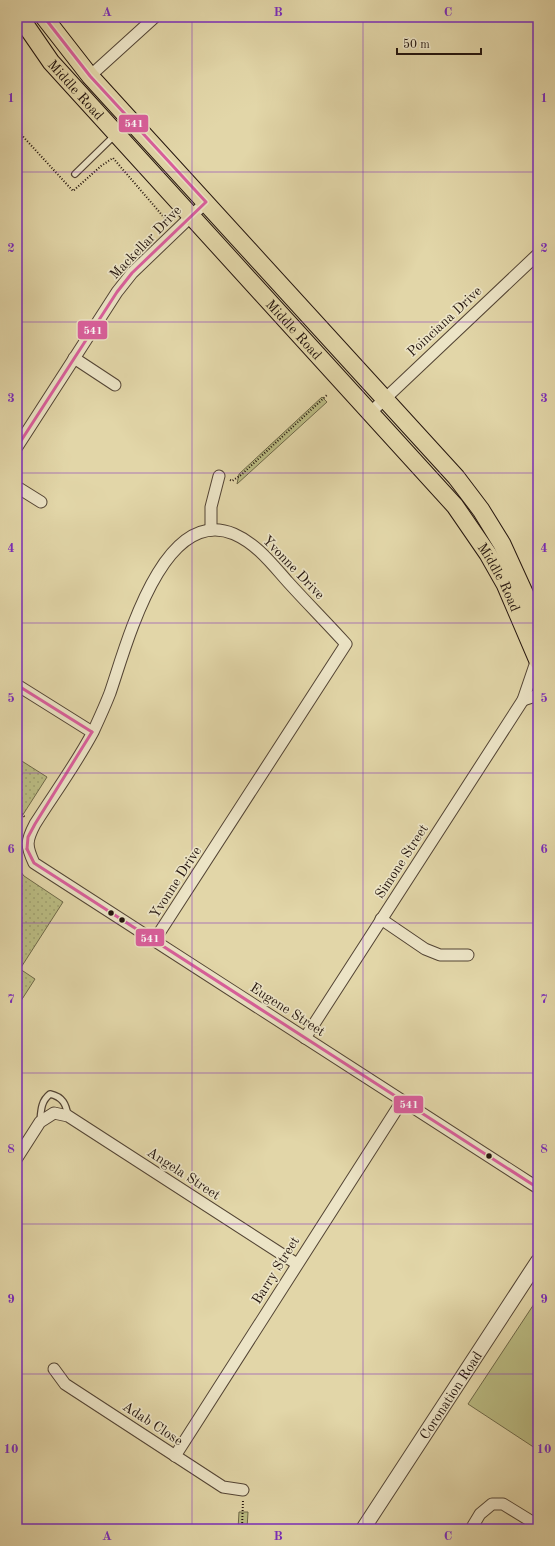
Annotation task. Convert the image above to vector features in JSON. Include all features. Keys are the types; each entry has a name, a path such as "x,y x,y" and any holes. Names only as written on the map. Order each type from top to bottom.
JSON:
{"main road":[{"name":"Middle Road","path":"20,17 51,62 443,491 472,530 505,584 538,660"},
{"name":"Middle Road","path":"44,17 90,76 456,477 481,510 502,544 538,623"}],"street":[{"path":"90,76 155,17"},
{"name":"Mackellar Drive","path":"17,446 74,358 132,273 206,202"},
{"name":"Poinciana Drive","path":"371,412 538,254"},
{"path":"74,358 115,385"},
{"path":"211,530 211,507 219,476"},
{"path":"17,486 40,502"},
{"name":"Yvonne Drive","path":"27,849 28,837 35,824 92,732 109,695 138,612 155,577 175,548 194,535 211,530 233,534 254,545 346,644 154,941"},
{"name":"Simone Street","path":"305,1038 522,700 538,660"},
{"path":"17,685 92,732"},
{"path":"522,700 538,695"},
{"name":"Eugene Street","path":"27,849 34,863 538,1188"},
{"path":"381,919 425,949 440,955 468,955"},
{"name":"Barry Street","path":"175,1456 402,1101"},
{"name":"Angela Street","path":"40,1122 54,1113 68,1116 297,1264"},
{"path":"17,1158 40,1122"},
{"name":"Coronation Road","path":"364,1529 538,1261"},
{"name":"Adab Close","path":"54,1369 65,1384 223,1487 243,1490"},
{"path":"471,1529 480,1514 492,1504 504,1504 534,1523 538,1529"}],"lane":[{"path":"75,174 117,133"},
{"path":"40,1122 41,1108 44,1099 50,1094 58,1096 64,1101 68,1116"}],"path":[{"path":"17,130 73,191 100,166 113,158 168,222"},
{"path":"219,476 232,481 241,475 327,395"},
{"path":"538,561 535,560 538,566"},
{"path":"242,1529 243,1490"}],"green space":[{"path":"322,397 327,402 237,484 239,474"},
{"path":"17,758 47,777 17,824"},
{"path":"17,867 24,876 63,902 20,969 35,979 17,1007"},
{"path":"534,1304 538,1307 538,1450 468,1404"},
{"path":"239,1512 248,1512 247,1529 238,1529"}],"transit line":[{"name":"541","path":"17,447 117,292 132,273 206,202 90,76 44,17"},
{"name":"541","path":"17,685 92,732"},
{"name":"541","path":"27,849 28,837 35,824 92,732"},
{"name":"541","path":"27,849 34,863 538,1188"}]}
